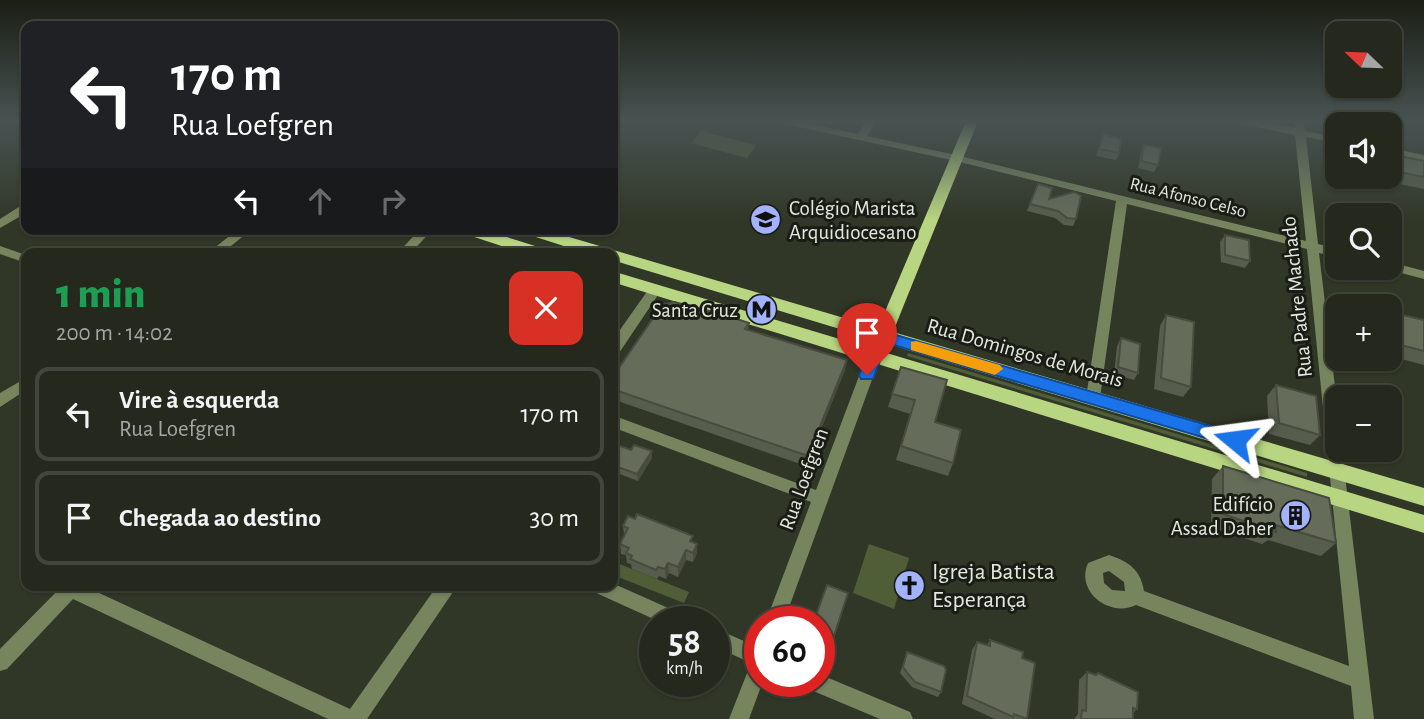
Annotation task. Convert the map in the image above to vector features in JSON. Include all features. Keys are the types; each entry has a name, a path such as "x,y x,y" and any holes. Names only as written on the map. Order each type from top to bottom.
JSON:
{"main road":[{"name":"Rua Loefgren","path":"874,355 957,155"},
{"path":"483,235 523,248"},
{"path":"545,235 587,248"},
{"name":"Rua Domingos de Morais","path":"618,257 1424,497"},
{"path":"618,278 1424,524"}],"street":[{"name":"Rua Afonso Celso","path":"939,155 1325,250"},
{"name":"Rua Padre Machado","path":"1303,155 1364,719"},
{"path":"1093,398 1122,200"},
{"path":"0,224 21,211"},
{"path":"222,248 238,235"},
{"path":"409,248 421,235"},
{"path":"0,250 21,257"},
{"path":"1402,269 1424,275"},
{"path":"618,343 656,289"},
{"name":"Rua Loefgren","path":"781,606 874,355"},
{"path":"0,401 21,386"},
{"path":"618,423 821,499"},
{"path":"0,662 70,591"},
{"path":"79,591 350,719"},
{"path":"355,719 445,591"},
{"path":"611,591 645,606"},
{"path":"1133,596 1359,679"},
{"path":"835,690 903,719"},
{"path":"739,719 747,697"}],"green space":[{"path":"908,353 1307,473 1307,477 907,356"},
{"path":"869,544 909,558 894,609 853,593"},
{"path":"618,563 689,592 684,603 618,577"}],"building":[{"path":"1142,155 1160,155 1158,165 1141,161"},
{"path":"1402,156 1424,161 1424,177 1402,172"},
{"path":"1038,184 1052,188 1049,199 1074,192 1081,196 1076,219 1030,204"},
{"path":"1225,235 1249,240 1250,261 1225,255"},
{"path":"674,302 725,315 749,323 745,329 847,360 808,456 618,391 618,369 662,305"},
{"path":"1166,315 1194,322 1191,387 1161,378"},
{"path":"1402,315 1424,320 1424,351 1402,345"},
{"path":"1121,338 1140,344 1138,373 1118,367"},
{"path":"901,367 947,380 935,422 961,430 953,463 901,446 915,400 892,394"},
{"path":"1276,385 1316,396 1320,435 1279,423"},
{"path":"618,445 631,450 634,445 652,451 637,474 618,467"},
{"path":"1223,466 1329,498 1336,543 1275,525 1276,532 1223,514"},
{"path":"637,514 693,536 690,541 697,544 693,553 686,550 678,567 668,563 665,569 658,567 656,570 630,559 632,556 626,553 629,548 620,544 628,528 623,526 628,516 635,519"},
{"path":"827,585 848,593 835,633 835,606 819,606"},
{"path":"990,640 1023,652 1022,658 1035,663 1027,719 1014,714 1013,717 967,696 977,642 990,646"},
{"path":"907,652 944,666 946,670 941,692 915,682 908,674 903,667"},
{"path":"1087,672 1096,675 1098,673 1138,692 1137,709 1133,708 1133,719 1081,719 1082,710 1086,711"}],"slow traffic":[{"path":"916,346 995,369"}],"place":[{"name":"Colégio Marista Arquidiocesano","path":"766,220"},
{"name":"Santa Cruz","path":"761,310"},
{"name":"Edifício Assad Daher","path":"1296,516"},
{"name":"Igreja Batista Esperança","path":"909,586"}],"route":[{"path":"867,375 882,336 1235,440"}]}
